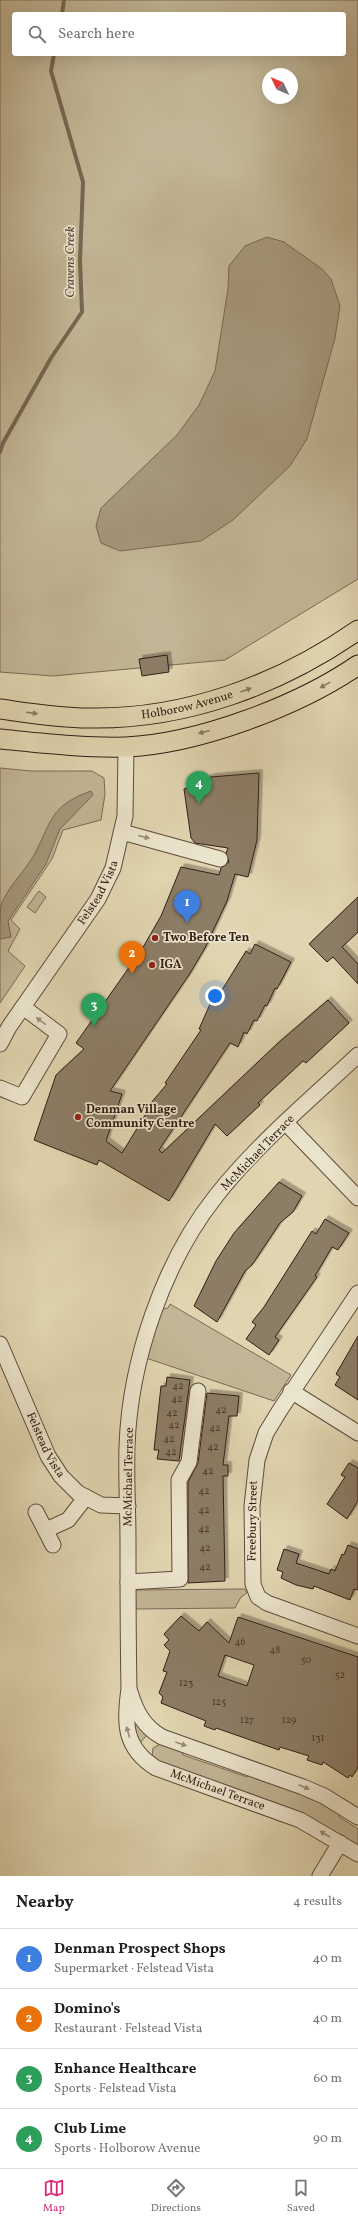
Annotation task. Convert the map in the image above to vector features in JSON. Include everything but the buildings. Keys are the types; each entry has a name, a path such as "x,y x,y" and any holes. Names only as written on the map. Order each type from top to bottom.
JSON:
{"main road":[{"name":"Holborow Avenue","path":"0,709 65,717 88,718 126,717 193,706 244,691 297,668 328,651 358,630"},
{"path":"0,739 61,746 126,747 193,735 255,717 297,700 358,665"},
{"name":"Felstead Vista","path":"126,717 126,747"}],"street":[{"name":"Felstead Vista","path":"0,1044 23,1007 98,899 113,868 125,816 126,747"},
{"path":"122,832 220,859"},
{"path":"0,1088 22,1097 59,1034 23,1007"},
{"name":"McMichael Terrace","path":"358,1055 249,1158 215,1197 186,1240 163,1287 146,1337 133,1390 127,1444 129,1689 126,1715 128,1731 135,1748 147,1761 168,1773 300,1820 358,1854"},
{"path":"286,1123 358,1198"},
{"name":"Freebury Street","path":"358,1293 291,1391 266,1433 254,1475 252,1506 254,1589 258,1597 267,1604 358,1636"},
{"name":"Felstead Vista","path":"0,1344 48,1456 61,1476 78,1493 101,1505 128,1506"},
{"path":"291,1391 358,1433"},
{"path":"128,1582 180,1578 179,1480 189,1462 198,1392"},
{"path":"46,1530 68,1520 86,1497"},
{"path":"36,1512 54,1545"},
{"name":"McMichael Terrace","path":"129,1689 134,1706 142,1720 162,1737 303,1786 324,1796 358,1817"},
{"path":"147,1761 143,1752 144,1746 151,1738 162,1737"},
{"path":"320,1876 340,1843"}],"shaded area":[{"path":"0,0 358,0 358,579 225,660 53,676 0,672"},
{"path":"267,237 284,242 322,269 331,279 340,306 335,338 307,439 290,466 233,520 201,541 120,551 101,543 96,526 101,508 177,435 199,405 215,371 228,289 229,266 245,246"},
{"path":"0,768 31,771 92,771 104,778 105,794 101,820 63,830 52,859 11,920 20,929 8,951 25,966 0,1003"},
{"path":"91,791 93,795 60,829 46,864 8,921 11,937 0,939 1,905 4,898 33,857 53,816 67,803"},
{"path":"39,891 46,897 35,913 27,907"},
{"path":"170,1304 291,1375 274,1401 146,1358 162,1309 168,1308"},
{"path":"245,1589 247,1593 241,1597 235,1608 136,1609 135,1590"},
{"path":"130,1715 147,1735 140,1744"},
{"path":"162,1743 181,1749 183,1755 247,1777 252,1773 339,1811 339,1817 358,1829 358,1849 171,1770 152,1757 153,1748"}],"waterway":[{"name":"Cravens Creek","path":"62,12 64,0"},
{"name":"Cravens Creek","path":"0,452 3,443 51,358 82,312 80,261 83,182 51,71 54,56"}],"place":[{"name":"Club Lime","path":"199,804"},
{"name":"Denman Prospect Shops","path":"187,923"},
{"name":"Two Before Ten","path":"155,938"},
{"name":"IGA","path":"152,965"},
{"name":"Domino's","path":"132,974"},
{"name":"Enhance Healthcare","path":"94,1026"},
{"name":"Denman Village Community Centre","path":"78,1117"}]}
